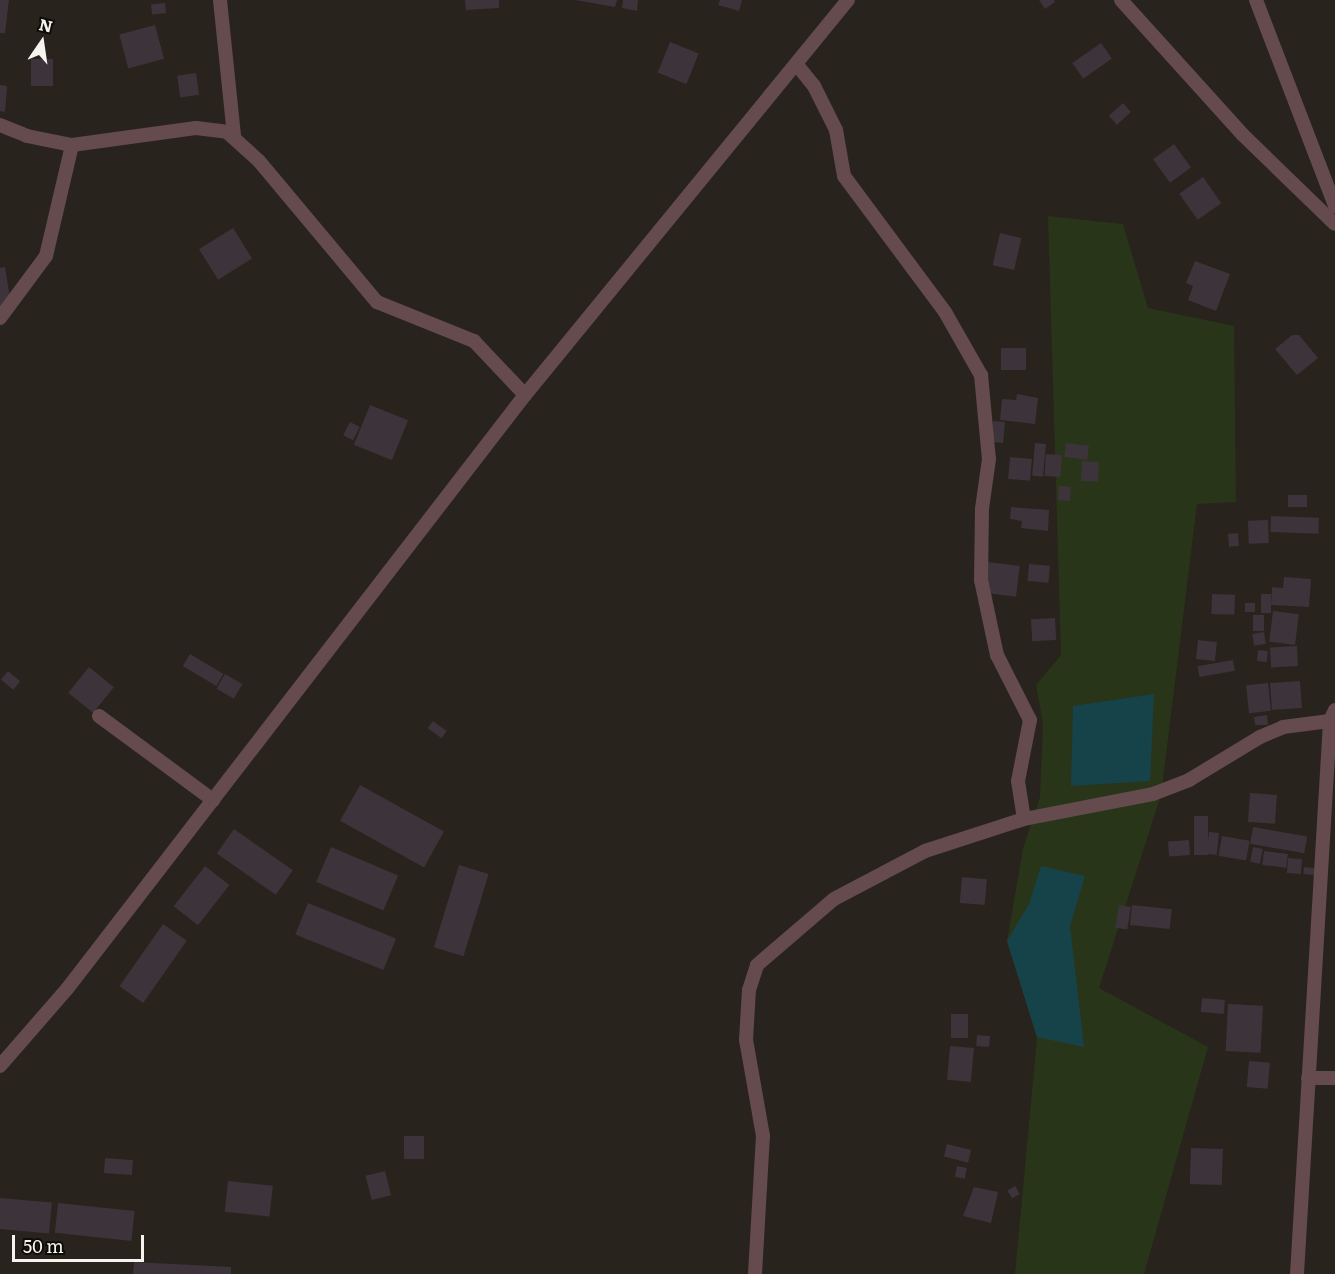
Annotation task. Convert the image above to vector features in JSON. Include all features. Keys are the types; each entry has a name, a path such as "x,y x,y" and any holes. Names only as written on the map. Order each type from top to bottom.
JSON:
{"street":[{"path":"220,0 234,135 377,302 474,341 525,395"},
{"path":"0,1066 67,989 525,395 848,0"},
{"path":"1120,0 1242,134 1335,224"},
{"path":"1256,0 1335,206"},
{"path":"1264,20 1267,0"},
{"path":"797,65 814,86 836,130 844,176 945,312 981,375 989,459 982,509 982,590 997,655 1030,720 1018,781 1024,819"},
{"path":"0,125 27,136 72,145 196,128 234,135"},
{"path":"0,318 46,256 72,145"},
{"path":"99,716 213,800"},
{"path":"754,1274 763,1136 746,1040 749,990 756,964 797,926 873,878 925,851 1024,819 1153,794 1189,780 1260,737 1283,728 1332,716 1297,1274"},
{"path":"1308,1078 1335,1078"}],"green space":[{"path":"1048,216 1123,224 1148,308 1234,326 1236,502 1197,504 1161,795 1099,988 1208,1047 1144,1274 1015,1274 1037,1038 1007,941 1023,849 1040,797 1043,724 1036,685 1061,655"}],"water":[{"path":"1154,694 1150,781 1071,786 1073,706"},
{"path":"1041,866 1085,876 1070,926 1084,1047 1037,1037 1007,941 1029,904"}],"building":[{"path":"0,0 9,0 5,33 0,33"},
{"path":"465,0 499,0 499,8 466,10"},
{"path":"575,0 617,0 615,7"},
{"path":"623,0 638,0 637,11 622,8"},
{"path":"720,0 742,0 739,11 718,5"},
{"path":"1039,0 1054,0 1055,2 1045,9"},
{"path":"165,3 166,13 152,14 151,4"},
{"path":"155,25 164,59 128,68 119,35"},
{"path":"670,42 699,54 686,84 658,73"},
{"path":"1101,43 1112,59 1083,79 1072,63"},
{"path":"31,59 53,59 53,86 31,86"},
{"path":"196,73 199,95 180,97 177,76"},
{"path":"0,85 7,86 5,112 0,111"},
{"path":"1123,103 1131,112 1117,125 1109,116"},
{"path":"1174,144 1191,167 1170,183 1153,159"},
{"path":"1203,177 1221,203 1198,220 1179,194"},
{"path":"233,228 252,259 218,280 199,249"},
{"path":"1000,233 1021,238 1014,270 993,265"},
{"path":"1195,261 1230,274 1216,311 1188,300 1193,286 1186,283"},
{"path":"5,267 11,304 0,306 0,268"},
{"path":"1292,335 1299,335 1318,358 1297,375 1275,349"},
{"path":"1001,348 1026,348 1026,370 1001,370"},
{"path":"1017,394 1038,398 1035,424 1000,420 1002,399 1016,400"},
{"path":"370,405 408,420 392,460 354,445"},
{"path":"993,421 1005,422 1003,443 991,442"},
{"path":"350,422 360,427 353,440 343,435"},
{"path":"1035,443 1046,444 1043,477 1032,476"},
{"path":"1066,443 1089,446 1087,460 1064,457"},
{"path":"1046,454 1062,455 1060,477 1044,476"},
{"path":"1010,457 1032,459 1030,481 1008,479"},
{"path":"1082,461 1099,462 1098,482 1081,481"},
{"path":"1059,486 1071,487 1070,501 1058,500"},
{"path":"1288,495 1307,495 1307,507 1288,507"},
{"path":"1011,507 1049,510 1048,531 1021,528 1022,521 1010,519"},
{"path":"1271,516 1319,518 1318,534 1270,532"},
{"path":"1268,520 1269,543 1249,544 1248,521"},
{"path":"1238,533 1239,546 1229,547 1228,534"},
{"path":"988,562 1020,566 1016,597 984,593"},
{"path":"1029,564 1050,566 1048,583 1028,581"},
{"path":"1284,577 1311,579 1309,607 1271,605 1272,587 1283,588"},
{"path":"1212,594 1235,595 1234,615 1211,614"},
{"path":"1261,594 1271,594 1271,613 1261,613"},
{"path":"1245,603 1255,603 1255,612 1245,612"},
{"path":"1273,611 1299,614 1295,645 1269,642"},
{"path":"1253,615 1264,615 1264,631 1253,631"},
{"path":"1055,618 1056,640 1032,641 1031,619"},
{"path":"1264,632 1266,644 1254,646 1252,634"},
{"path":"1198,640 1217,642 1215,661 1196,659"},
{"path":"1297,646 1298,666 1271,667 1270,647"},
{"path":"1258,650 1268,651 1267,662 1257,661"},
{"path":"190,654 223,674 216,686 183,666"},
{"path":"1233,660 1235,671 1199,677 1198,666"},
{"path":"89,667 114,687 93,713 68,693"},
{"path":"8,671 20,681 13,690 1,679"},
{"path":"225,674 242,684 234,699 216,689"},
{"path":"1300,681 1302,708 1272,710 1270,683"},
{"path":"1268,683 1271,711 1249,713 1246,685"},
{"path":"1267,715 1268,725 1255,725 1254,717"},
{"path":"433,721 447,731 441,738 428,728"},
{"path":"360,785 444,832 424,867 340,821"},
{"path":"1250,793 1277,795 1275,824 1248,822"},
{"path":"1194,816 1208,816 1208,855 1194,855"},
{"path":"1253,827 1307,837 1304,853 1250,844"},
{"path":"234,829 293,870 276,895 217,854"},
{"path":"1209,832 1219,833 1217,855 1207,854"},
{"path":"1222,836 1250,841 1246,861 1219,856"},
{"path":"1189,840 1190,855 1169,856 1168,841"},
{"path":"331,847 398,876 383,911 316,882"},
{"path":"1253,847 1263,849 1260,864 1250,862"},
{"path":"1264,851 1288,854 1286,868 1262,865"},
{"path":"1288,858 1302,859 1301,874 1287,873"},
{"path":"459,865 489,874 464,956 434,947"},
{"path":"205,866 229,885 198,925 174,906"},
{"path":"1304,867 1315,868 1314,875 1303,874"},
{"path":"962,877 987,879 985,905 960,903"},
{"path":"308,903 396,939 383,970 295,935"},
{"path":"1119,905 1131,907 1127,930 1115,928"},
{"path":"1132,905 1172,909 1170,929 1130,925"},
{"path":"163,924 187,941 143,1003 119,986"},
{"path":"1202,998 1225,1000 1224,1014 1201,1012"},
{"path":"1228,1004 1263,1006 1260,1053 1226,1051"},
{"path":"951,1014 968,1014 968,1038 951,1038"},
{"path":"977,1035 990,1036 989,1047 976,1046"},
{"path":"950,1046 974,1048 971,1082 947,1080"},
{"path":"1249,1061 1270,1063 1268,1089 1247,1087"},
{"path":"404,1136 424,1136 424,1159 404,1159"},
{"path":"947,1144 971,1150 968,1163 944,1157"},
{"path":"1191,1148 1223,1149 1222,1185 1190,1184"},
{"path":"105,1158 133,1160 132,1175 104,1173"},
{"path":"957,1166 967,1168 965,1179 955,1177"},
{"path":"385,1171 391,1195 372,1200 366,1176"},
{"path":"228,1181 273,1186 270,1217 225,1212"},
{"path":"1015,1186 1020,1194 1012,1198 1007,1191"},
{"path":"974,1187 998,1192 991,1223 963,1216"},
{"path":"0,1198 52,1203 49,1233 0,1229"},
{"path":"58,1203 135,1211 131,1241 55,1233"},
{"path":"134,1262 231,1267 231,1274 133,1274"}]}
